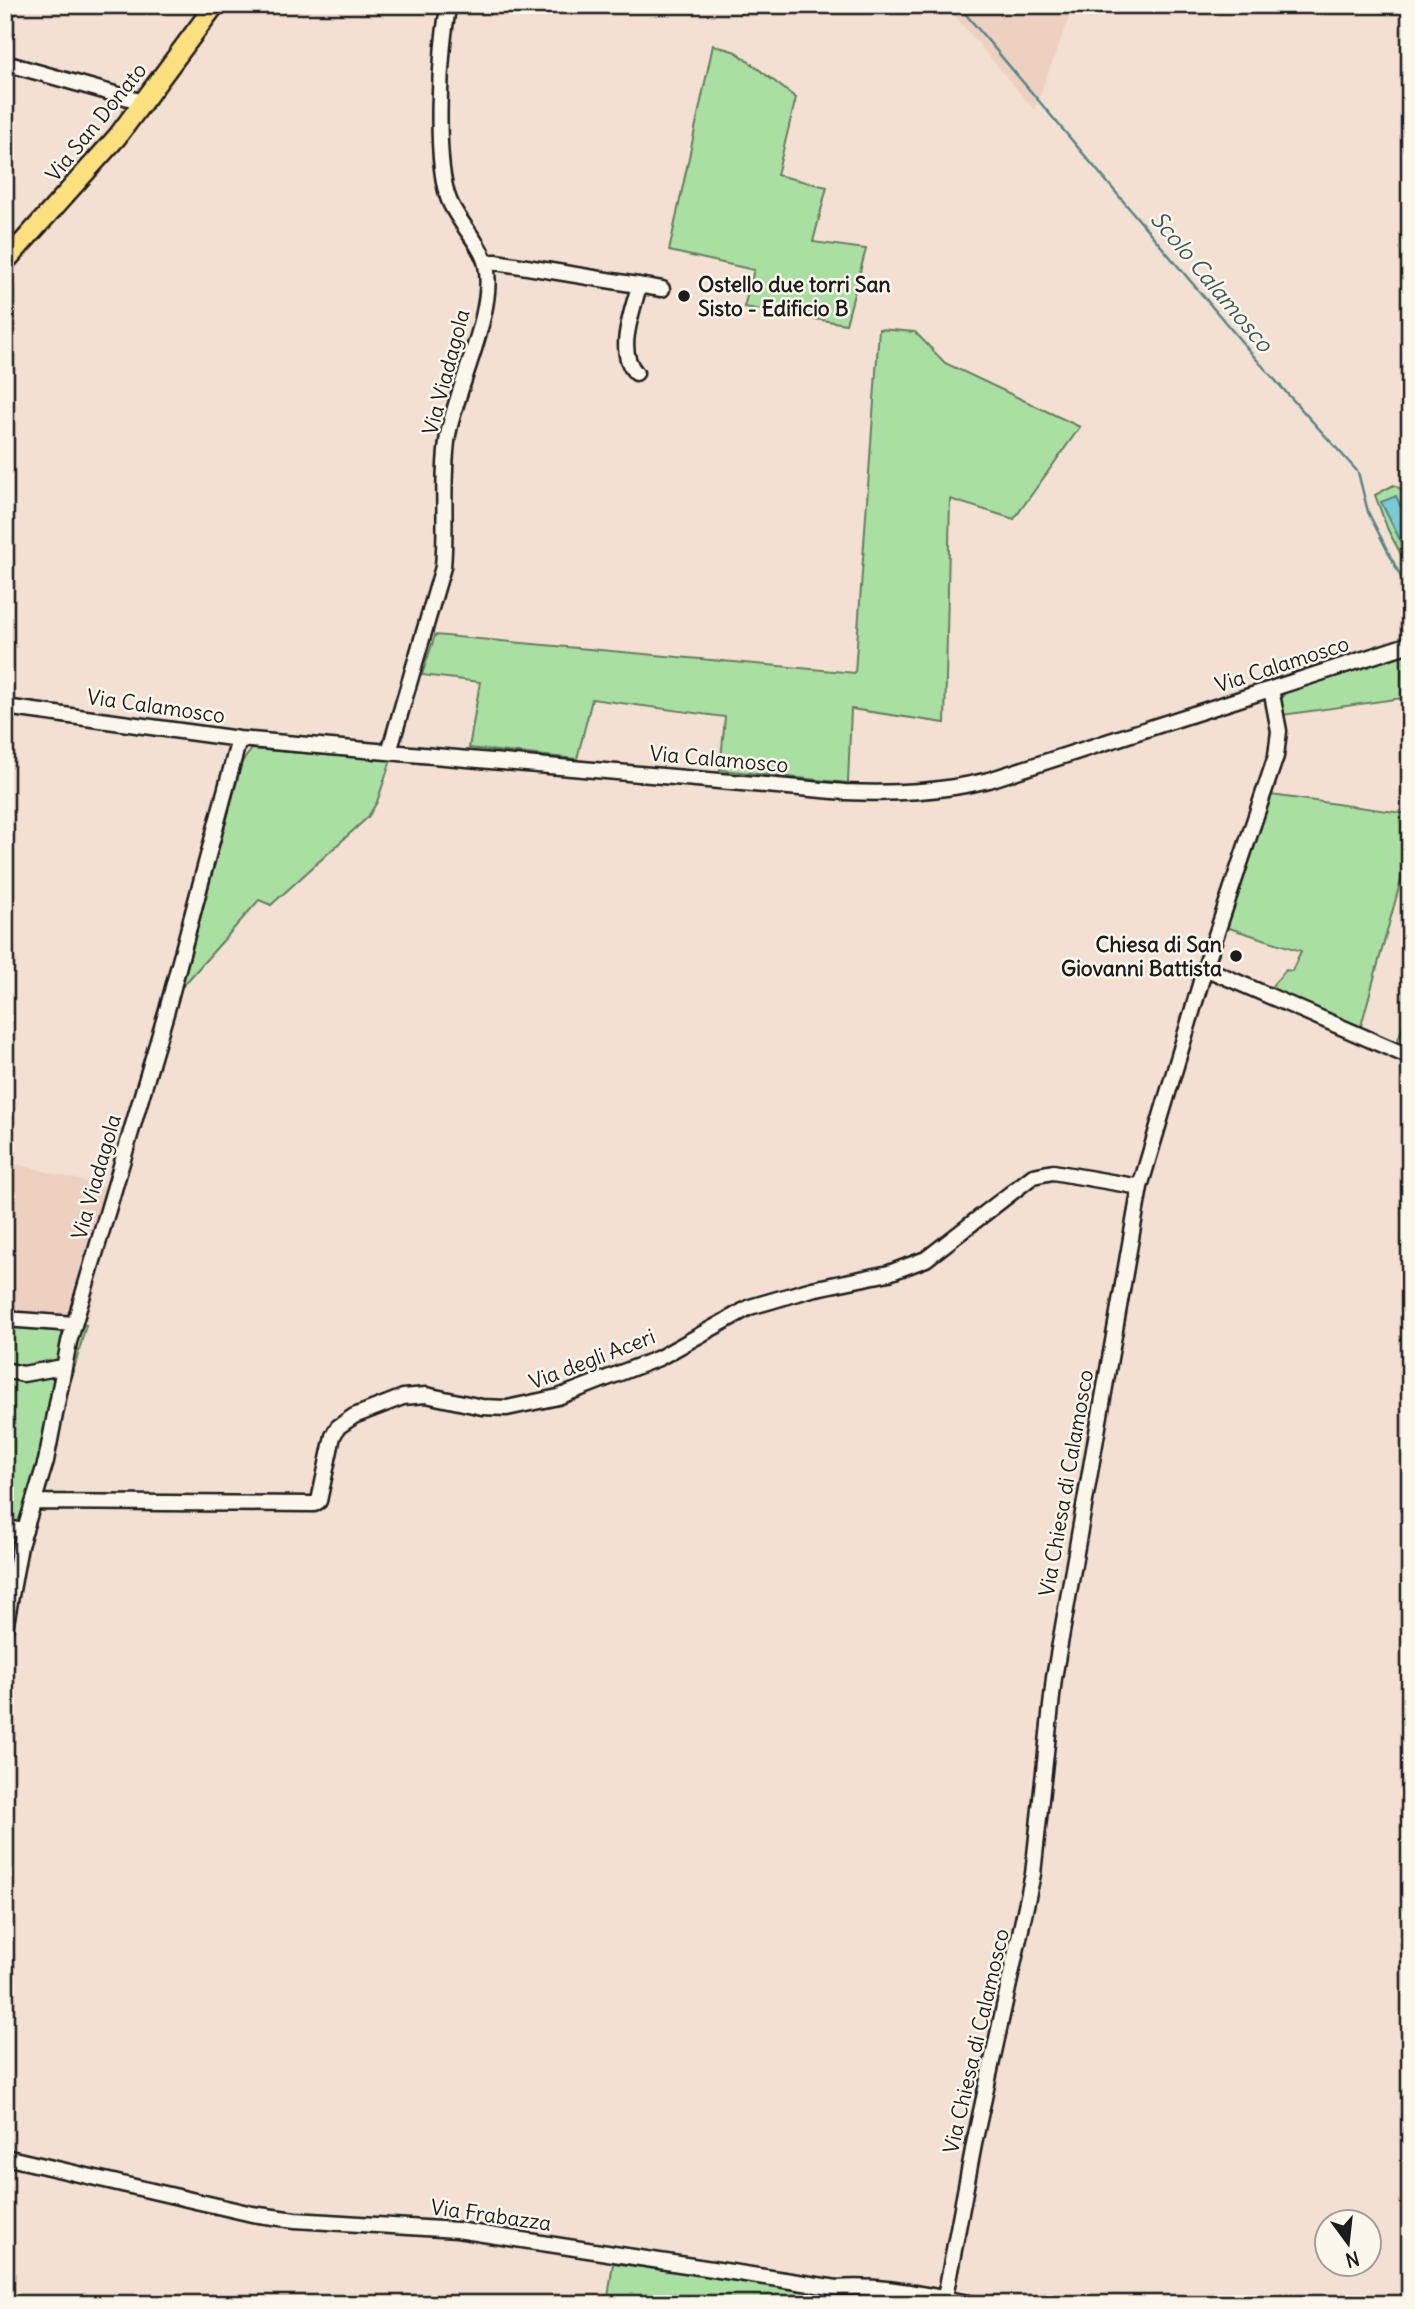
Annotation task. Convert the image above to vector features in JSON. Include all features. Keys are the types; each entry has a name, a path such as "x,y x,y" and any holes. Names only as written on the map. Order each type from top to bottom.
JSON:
{"main road":[{"name":"Via San Donato","path":"5,262 88,172 215,5"}],"street":[{"name":"Via Viadagola","path":"389,752 443,567 446,536 443,476 449,433 464,372 487,302 486,263 454,210 442,159 441,54 449,5"},
{"path":"5,63 143,102"},
{"path":"486,263 496,262 662,289"},
{"path":"636,373 626,363 625,348 639,285"},
{"name":"Via Calamosco","path":"5,707 239,739 845,792 932,792 989,780 1410,644"},
{"name":"Via Chiesa di Calamosco","path":"944,2297 975,2138 1033,1874 1060,1641 1140,1187 1205,968 1276,756 1279,732 1271,689"},
{"name":"Via Viadagola","path":"5,1629 25,1531 35,1502 74,1324 167,1010 239,739"},
{"path":"1205,968 1410,1057"},
{"name":"Via degli Aceri","path":"35,1502 314,1504 319,1501 329,1447 338,1427 381,1404 403,1397 426,1395 482,1407 532,1405 655,1360 750,1307 812,1289 889,1273 926,1259 1033,1176 1053,1171 1140,1187"},
{"path":"5,1319 74,1324"},
{"path":"5,1370 23,1374 63,1367"},
{"path":"5,1528 25,1531"},
{"name":"Via Frabazza","path":"5,2157 252,2214 457,2230 837,2288 866,2286 974,2304"}],"shaded area":[{"path":"946,5 1074,5 1034,110"},
{"path":"5,1161 122,1191 86,1325 5,1318"}],"green space":[{"path":"713,45 736,52 796,98 777,175 827,187 813,242 866,249 846,324 744,307 754,270 669,251"},
{"path":"879,329 915,332 945,363 1080,427 1014,519 950,499 945,723 851,709 848,783 720,770 725,717 592,699 577,759 469,748 480,682 422,675 435,635 855,673"},
{"path":"1394,485 1410,495 1410,571 1388,530 1375,495"},
{"path":"1410,653 1410,697 1283,715 1280,702 1285,692"},
{"path":"252,749 391,760 377,802 368,817 271,905 259,900 182,987 242,762"},
{"path":"1271,795 1410,814 1410,847 1358,1037 1261,998 1286,970 1292,971 1301,951 1226,927"},
{"path":"1410,1008 1410,1047 1397,1042"},
{"path":"5,1318 86,1325 37,1507 5,1592"},
{"path":"613,2263 841,2295 859,2293 856,2304 607,2304"}],"water":[{"path":"1396,496 1410,527 1410,560 1381,502"}],"waterway":[{"name":"Scolo Calamosco","path":"958,5 1257,360 1358,472 1368,512 1410,595"}],"place":[{"name":"Ostello due torri San Sisto - Edificio B","path":"684,296"},
{"name":"Chiesa di San Giovanni Battista","path":"1236,956"}]}
